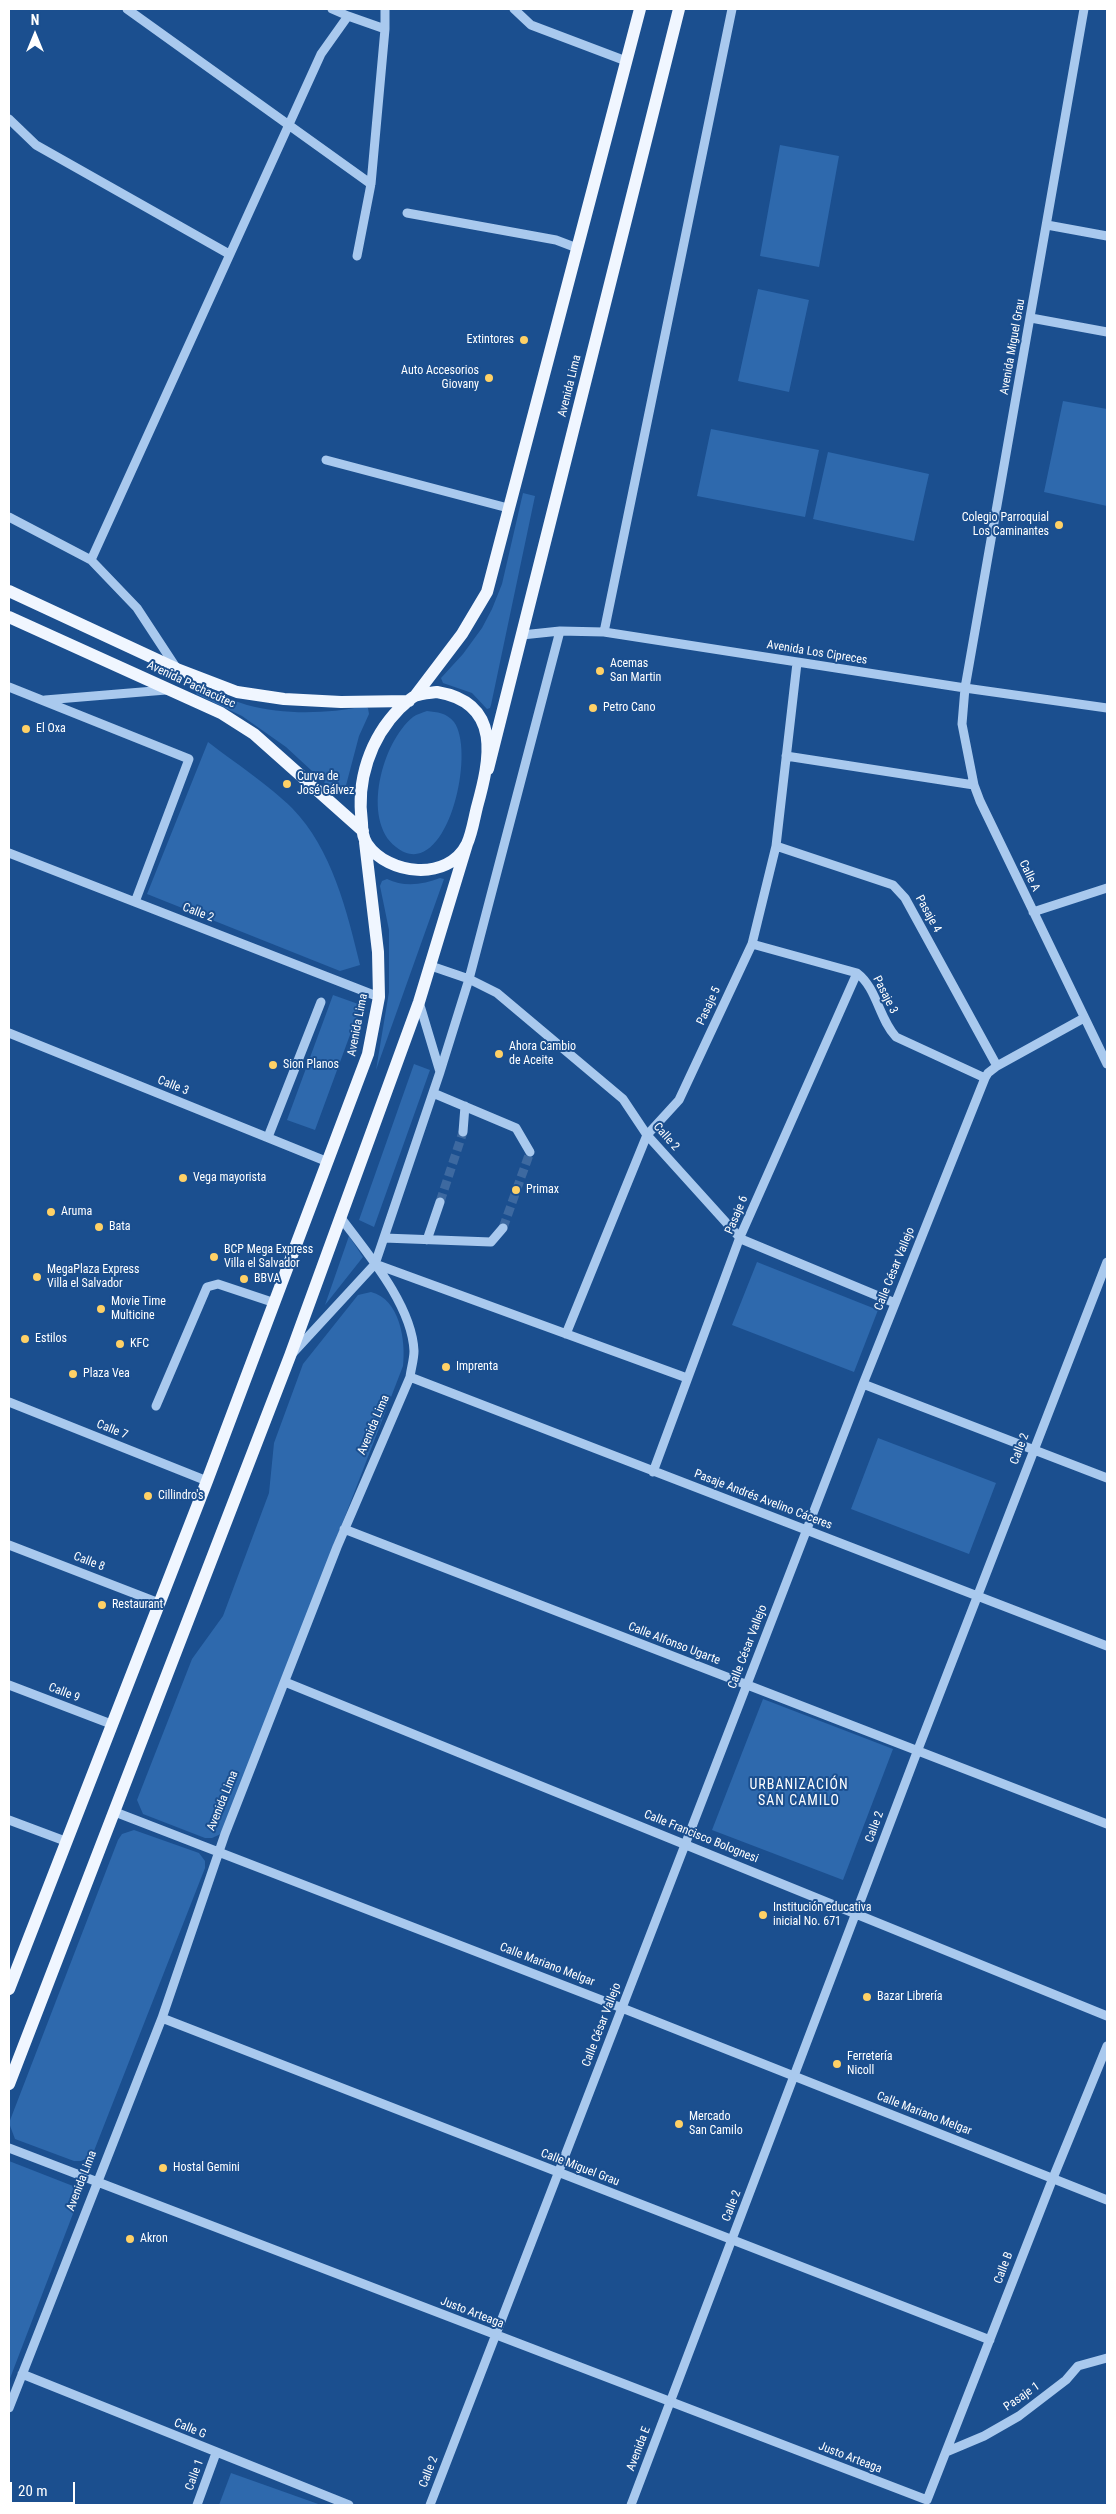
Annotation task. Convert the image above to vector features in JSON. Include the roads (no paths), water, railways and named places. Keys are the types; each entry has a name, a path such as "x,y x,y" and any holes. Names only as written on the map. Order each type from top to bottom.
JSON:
{"main road":[{"path":"467,844 447,863 434,868 414,870 383,861 364,836 360,798 366,765 382,730 412,698 462,634 486,592 640,9"},
{"name":"Avenida Lima","path":"488,769 679,9"},
{"name":"Avenida Pachacútec","path":"9,591 177,669 237,692 284,699 341,702 412,698"},
{"name":"Avenida Pachacútec","path":"9,617 221,713 254,734 364,836"},
{"path":"9,2084 290,1356 341,1218 419,1002 467,844 488,769 486,734 477,713 459,698 448,694 431,693 412,698"},
{"name":"Avenida Lima","path":"9,1989 13,1963 66,1841 207,1481 368,1054 379,997 378,952 364,836"}],"street":[{"path":"127,9 289,123 371,184"},
{"path":"332,9 385,30"},
{"path":"357,256 371,184 385,30 385,9"},
{"path":"514,9 531,25 626,61"},
{"path":"604,632 732,9"},
{"name":"Avenida Miguel Grau","path":"965,688 1084,9"},
{"path":"92,560 321,54 348,16"},
{"path":"9,119 36,145 229,254"},
{"path":"408,213 556,240 577,248"},
{"path":"1047,225 1107,236"},
{"path":"1031,318 1107,332"},
{"path":"326,460 508,508"},
{"name":"Avenida Pachacútec","path":"9,518 92,560 137,608 177,669"},
{"path":"290,1356 375,1264 440,1072 469,979 560,632"},
{"name":"Avenida Los Cipreces","path":"522,635 560,632 604,632 796,663 1107,708"},
{"name":"Pasaje 5","path":"566,1334 647,1135 679,1100 752,944 776,846 796,663"},
{"name":"Calle A","path":"965,688 962,724 974,785 1084,1018 1104,1048 1107,1064"},
{"path":"9,689 42,700 189,759 135,902"},
{"path":"42,700 169,689"},
{"path":"786,756 974,785"},
{"name":"Pasaje 4","path":"776,846 893,885 905,898 997,1066"},
{"name":"Calle 2","path":"9,853 379,997"},
{"path":"1033,912 1107,888"},
{"name":"Pasaje 3","path":"752,944 857,973 865,980 888,1028 896,1037 985,1078"},
{"name":"Calle 2","path":"431,966 469,979 497,993 623,1099 647,1135 740,1238 895,1303"},
{"name":"Pasaje 6","path":"653,1472 740,1238 857,973"},
{"path":"268,1138 320,1002"},
{"path":"419,1002 440,1072"},
{"name":"Calle César Vallejo","path":"495,2335 863,1384 985,1078 997,1066 1084,1018"},
{"name":"Calle 3","path":"9,1033 328,1162"},
{"path":"433,1093 516,1128 530,1152"},
{"path":"463,1132 465,1106"},
{"path":"427,1240 440,1202"},
{"name":"Avenida Lima","path":"9,2408 96,2182 162,2018 219,1852 344,1529 410,1377 414,1352 411,1333 401,1306 375,1264 341,1218"},
{"path":"384,1238 491,1242 503,1228"},
{"name":"Calle 2","path":"670,2402 917,1752 1107,1262"},
{"path":"375,1264 688,1378"},
{"path":"156,1406 207,1287 218,1284 275,1303"},
{"name":"Pasaje Andrés Avelino Cáceres","path":"410,1377 1107,1646"},
{"path":"863,1384 1107,1478"},
{"name":"Calle 7","path":"9,1402 207,1481"},
{"name":"Calle Alfonso Ugarte","path":"344,1529 1107,1824"},
{"name":"Calle 8","path":"9,1545 159,1603"},
{"name":"Calle Francisco Bolognesi","path":"285,1682 1107,2016"},
{"name":"Calle 9","path":"9,1685 111,1724"},
{"name":"Calle Mariano Melgar","path":"115,1812 622,2008 1107,2200"},
{"path":"9,1820 66,1841"},
{"name":"Calle Miguel Grau","path":"162,2018 990,2340"},
{"name":"Calle B","path":"927,2503 1053,2178 1107,2046"},
{"name":"Justo Arteaga","path":"9,2148 670,2402 927,2503"},
{"name":"Calle 2","path":"430,2505 495,2335"},
{"name":"Pasaje 1","path":"946,2452 984,2436 1019,2416 1066,2380 1078,2366 1107,2358"},
{"name":"Calle G","path":"22,2374 349,2505"},
{"name":"Avenida E","path":"631,2505 670,2402"},
{"name":"Calle 1","path":"197,2505 216,2453"}],"tunnel":[{"path":"440,1202 463,1132"},
{"path":"503,1228 530,1152"}],"place":[{"name":"Extintores","path":"524,340"},
{"name":"Auto Accesorios Giovany","path":"489,378"},
{"name":"Colegio Parroquial Los Caminantes","path":"1059,525"},
{"name":"Acemas San Martin","path":"600,671"},
{"name":"Petro Cano","path":"593,708"},
{"name":"El Oxa","path":"26,729"},
{"name":"Curva de José Gálvez","path":"287,784"},
{"name":"Ahora Cambio de Aceite","path":"499,1054"},
{"name":"Sion Planos","path":"273,1065"},
{"name":"Vega mayorista","path":"183,1178"},
{"name":"Primax","path":"516,1190"},
{"name":"Aruma","path":"51,1212"},
{"name":"Bata","path":"99,1227"},
{"name":"BCP Mega Express Villa el Salvador","path":"214,1257"},
{"name":"MegaPlaza Express Villa el Salvador","path":"37,1277"},
{"name":"BBVA","path":"244,1279"},
{"name":"Movie Time Multicine","path":"101,1309"},
{"name":"Estilos","path":"25,1339"},
{"name":"KFC","path":"120,1344"},
{"name":"Imprenta","path":"446,1367"},
{"name":"Plaza Vea","path":"73,1374"},
{"name":"Cillindro's","path":"148,1496"},
{"name":"Restaurant","path":"102,1605"},
{"name":"Institución educativa inicial No. 671","path":"763,1915"},
{"name":"Bazar Librería","path":"867,1997"},
{"name":"Ferretería Nicoll","path":"837,2064"},
{"name":"Mercado San Camilo","path":"679,2124"},
{"name":"Hostal Gemini","path":"163,2168"},
{"name":"Akron","path":"130,2239"}],"district":[{"name":"URBANIZACIÓN SAN CAMILO","path":"799,1794"}]}
